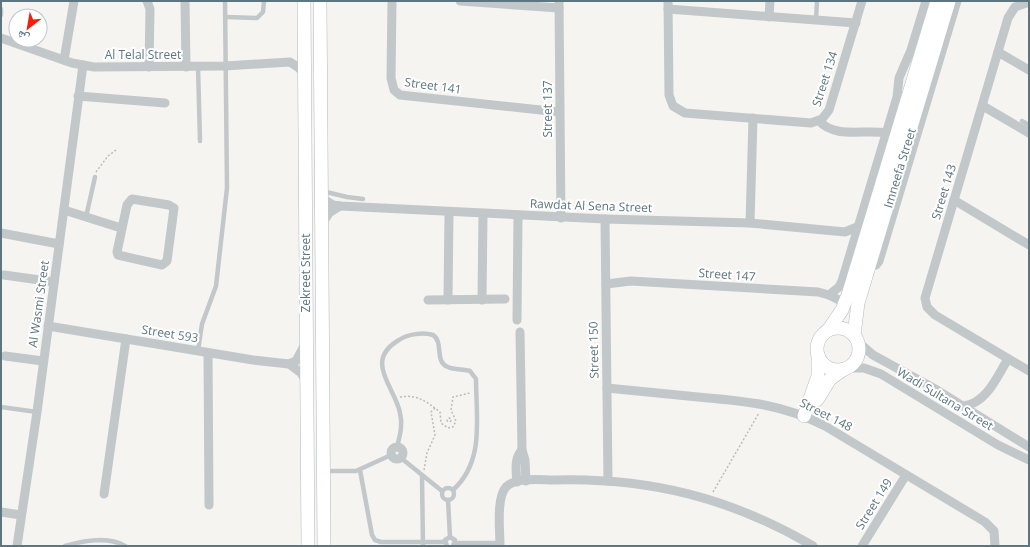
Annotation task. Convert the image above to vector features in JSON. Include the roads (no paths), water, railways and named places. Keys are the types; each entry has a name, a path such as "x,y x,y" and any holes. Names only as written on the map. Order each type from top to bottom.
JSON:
{"street":[{"path":"64,60 74,1"},
{"path":"147,1 150,10 149,67"},
{"path":"185,1 186,67"},
{"name":"Zekreet Street","path":"304,1 306,76 306,381 308,546"},
{"name":"Zekreet Street","path":"320,1 324,546"},
{"name":"Street 141","path":"392,1 391,78 394,90 400,95 559,112"},
{"path":"460,1 559,4"},
{"path":"769,17 770,1"},
{"name":"Street 134","path":"668,5 668,95 673,106 685,113 807,123 819,121 829,110 862,1"},
{"path":"829,295 840,284 850,257 857,227 886,133 898,89 900,75 911,50 926,1"},
{"name":"Imneefa Street","path":"829,329 838,319 855,274 937,1"},
{"name":"Imneefa Street","path":"856,339 858,303 949,1"},
{"path":"870,267 876,265 879,261 957,1"},
{"name":"Street 143","path":"1029,2 1019,4 1010,12 926,292 925,302 927,308 935,315 1029,371"},
{"name":"Street 137","path":"559,4 561,218"},
{"path":"668,5 769,17 856,23"},
{"name":"Al Telal Street","path":"1,38 83,65 198,67 290,62"},
{"path":"305,48 290,62 299,68 306,76"},
{"path":"998,52 1029,70"},
{"name":"Al Wasmi Street","path":"17,546 37,412 83,65"},
{"path":"898,89 904,88 913,80"},
{"path":"78,96 165,102"},
{"path":"982,106 1029,133"},
{"path":"750,223 753,118"},
{"path":"819,121 826,128 834,131 886,133"},
{"name":"Rawdat Al Sena Street","path":"321,194 334,205 340,206 605,220 750,223 845,232 857,227 872,216"},
{"path":"132,199 171,206 175,212 166,263 162,265 120,256 117,252 122,228 128,203 132,199"},
{"path":"954,200 1029,245"},
{"path":"322,224 329,213 340,206"},
{"path":"64,210 122,228"},
{"path":"448,300 449,212"},
{"path":"482,300 483,214"},
{"path":"517,320 518,215"},
{"name":"Street 150","path":"605,220 608,481"},
{"path":"841,231 849,243 850,257 855,274"},
{"path":"1,233 60,244"},
{"path":"4,275 54,282"},
{"name":"Street 147","path":"606,284 631,281 818,292 829,295 845,303"},
{"path":"428,300 505,299"},
{"name":"Street 593","path":"48,326 208,353 289,364"},
{"path":"842,328 856,339 858,357 852,365 826,384 806,417 818,376 818,340 829,329 842,328"},
{"path":"520,332 522,450 526,460 521,481"},
{"path":"104,494 126,339"},
{"name":"Wadi Sultana Street","path":"856,339 873,355 964,406 1029,447"},
{"path":"306,343 299,356 289,364 301,373 306,381"},
{"path":"208,353 209,505"},
{"path":"818,355 826,366 835,370 845,369"},
{"path":"5,356 43,362"},
{"path":"964,406 974,404 983,398 1008,359"},
{"name":"Wadi Sultana Street","path":"845,369 864,368 881,374 998,445 1029,460"},
{"name":"Street 148","path":"607,388 764,404 806,417 988,524 995,535 995,546"},
{"path":"983,398 982,412 985,419"},
{"path":"998,445 1005,440 1006,432"},
{"path":"397,447 403,451 401,458 395,459 391,455 392,448 397,447"},
{"name":"Street 149","path":"862,546 906,475"},
{"path":"500,545 501,495 509,485 521,481 568,479 658,486 709,499 758,517 814,546"},
{"path":"1,512 21,515"}],"lane":[{"path":"198,351 202,324 216,286 225,211 228,167 225,1"},
{"path":"226,17 257,18 263,12 264,1"},
{"path":"816,20 817,1"},
{"path":"1,9 1,15"},
{"path":"198,67 200,141"},
{"path":"1022,121 1029,125"},
{"path":"86,217 95,177"},
{"path":"321,194 363,198"},
{"path":"397,447 401,420 399,407 386,384 382,372 383,358 394,343 404,337 429,334 436,337 439,342 442,363 448,368 466,370 473,373 476,379 477,442 475,456 466,475 453,490 453,498 448,500"},
{"path":"1,407 37,412"},
{"path":"323,471 352,472 360,470 391,455"},
{"path":"401,458 422,477 442,491 442,496 448,500"},
{"path":"360,470 372,535 375,540 381,542 446,544 446,538 450,537"},
{"path":"422,477 423,544"},
{"path":"442,491 446,488 453,490"},
{"path":"448,500 450,537 454,539 454,544 500,545"},
{"path":"65,546 89,540 116,542 125,546"}]}
